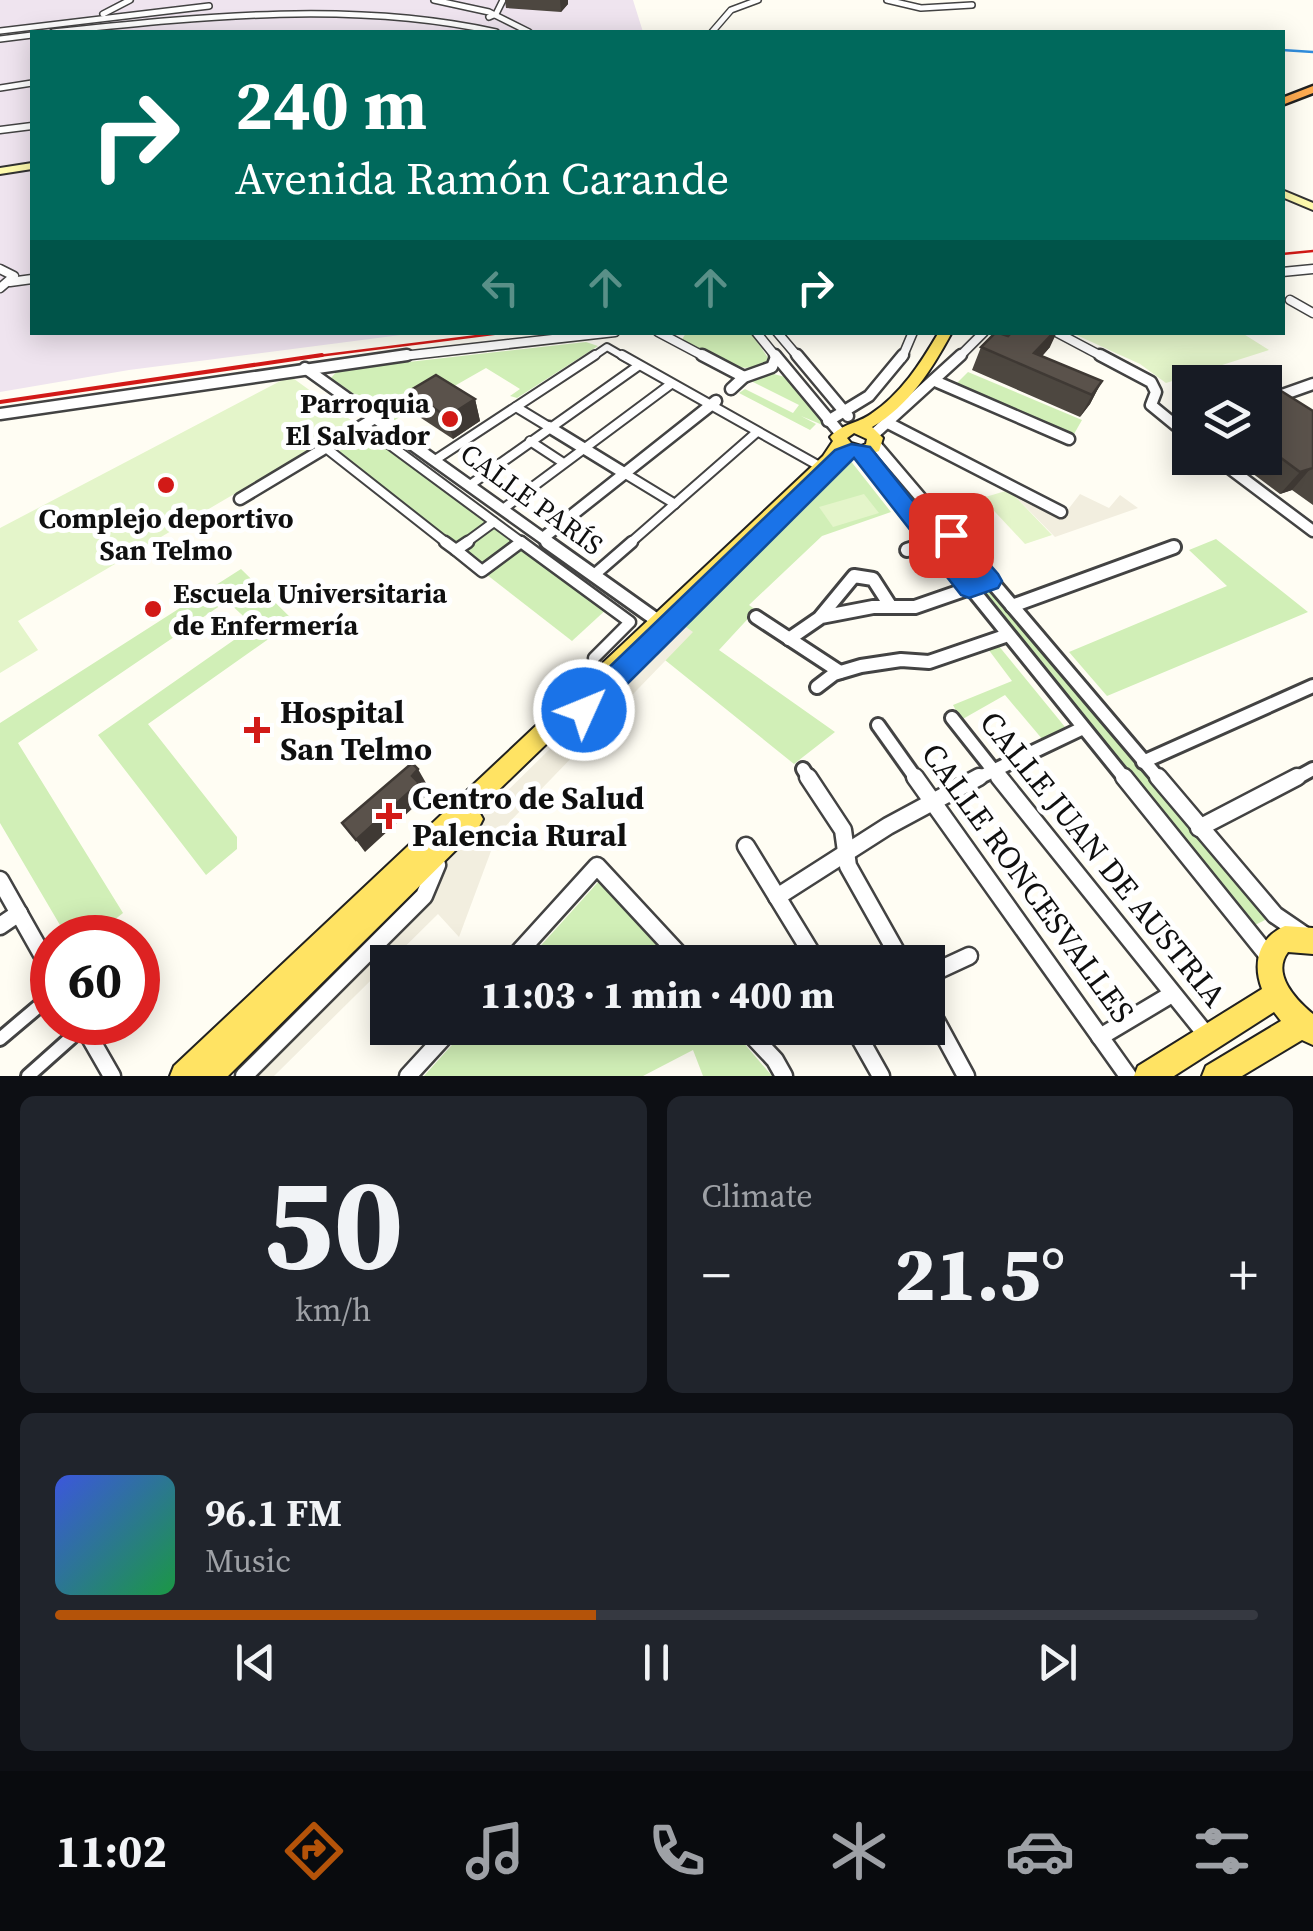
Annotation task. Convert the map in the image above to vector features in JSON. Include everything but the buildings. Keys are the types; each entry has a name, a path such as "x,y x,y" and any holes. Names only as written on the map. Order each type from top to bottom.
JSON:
{"highway":[{"path":"1285,97 1313,86"}],"main road":[{"path":"0,173 30,169"},
{"path":"1285,191 1313,204"},
{"path":"208,1076 308,979 318,959 658,621 856,434 931,358 944,335"},
{"path":"184,1076 584,710 842,455 856,434"},
{"path":"658,621 672,618 700,596"},
{"path":"584,710 592,695 654,635 658,621"},
{"path":"1216,1076 1308,1028 1278,994 1271,981 1269,956 1284,939 1313,941"},
{"path":"1148,1076 1278,994"},
{"path":"196,1076 244,1030 259,1004"}],"street":[{"path":"0,30 86,20 106,15 130,0"},
{"path":"434,0 496,14 525,30"},
{"path":"714,30 730,10 758,0"},
{"path":"888,0 921,8 972,5"},
{"path":"466,18 501,3"},
{"path":"496,14 501,3"},
{"path":"106,15 119,17 226,4"},
{"path":"74,30 286,5"},
{"path":"466,18 496,14"},
{"path":"95,30 111,21 106,15"},
{"path":"466,18 492,30"},
{"path":"84,29 79,24 86,20"},
{"path":"0,39 30,35"},
{"path":"0,88 30,83"},
{"path":"0,130 30,126"},
{"path":"0,269 12,278"},
{"path":"1285,272 1313,269"},
{"path":"0,288 12,278 30,275"},
{"path":"1286,298 1313,313"},
{"path":"0,414 346,362 588,335"},
{"path":"758,335 789,374 856,434 951,535 1275,915 1313,941"},
{"path":"776,335 856,434 969,588 1269,956"},
{"path":"856,434 906,352 912,335"},
{"path":"856,434 890,424 981,335"},
{"path":"1062,335 1151,382 1156,392 1151,405 1172,420"},
{"path":"677,338 744,377"},
{"path":"435,460 607,347 821,467"},
{"path":"731,389 744,377 776,362 776,357"},
{"path":"321,380 326,371 346,362"},
{"path":"470,485 638,366"},
{"name":"CALLE PARÍS","path":"305,368 658,621"},
{"path":"763,370 789,374"},
{"path":"935,381 1069,440"},
{"path":"503,509 671,384"},
{"path":"1282,395 1313,384"},
{"path":"544,538 713,403"},
{"path":"516,407 675,504"},
{"path":"240,499 375,418"},
{"path":"890,424 1061,512"},
{"path":"364,425 630,622 594,658"},
{"path":"594,575 757,432"},
{"path":"530,441 562,462"},
{"path":"326,448 482,570 521,542"},
{"path":"1239,475 1313,531"},
{"path":"456,550 494,522"},
{"path":"907,550 951,535"},
{"path":"1012,606 1174,546"},
{"path":"789,639 821,616 854,576 872,579 892,607"},
{"path":"821,616 915,606 990,581"},
{"path":"756,617 840,672"},
{"path":"817,687 840,672 901,660 941,659 1008,635"},
{"path":"1144,762 1313,686"},
{"name":"CALLE JUAN DE AUSTRIA","path":"952,718 1208,1037"},
{"name":"CALLE RONCESVALLES","path":"878,726 1128,1076"},
{"path":"777,897 846,848 931,800 1083,728"},
{"path":"803,770 843,830 848,866 892,945"},
{"path":"1186,853 1205,835 1313,770"},
{"path":"746,846 807,945"},
{"path":"244,1076 424,896 437,872 437,865 427,854"},
{"path":"525,945 597,866 670,945"},
{"path":"0,880 30,934"},
{"path":"0,926 18,913"},
{"path":"945,967 969,956"},
{"path":"1100,1037 1172,994"},
{"path":"0,1038 30,1013"},
{"path":"945,1037 966,1076"},
{"path":"28,1076 60,1045"},
{"path":"94,1045 112,1076"},
{"path":"408,1076 436,1045"},
{"path":"761,1045 784,1076"},
{"path":"864,1045 881,1076"}],"shaded area":[{"path":"0,0 633,0 642,30 30,30 30,335 400,335 129,370 0,392"},
{"path":"1009,490 1063,516 1080,494 1109,508 1120,495 1138,508 1055,537"},
{"path":"679,622 693,632 497,835 459,937 438,914 407,945 375,945 424,896 435,862"},
{"path":"370,950 370,981 274,1076 244,1076"}],"green space":[{"path":"685,335 752,335 771,362 735,367 681,341"},
{"path":"1076,335 1245,335 1269,350 1222,365 1172,365 1172,381 1166,383 1140,364"},
{"path":"586,342 598,346 517,398 510,396 520,389 486,368 393,421 331,378 338,370"},
{"path":"968,372 1082,420 1074,434 957,383"},
{"path":"770,373 789,378 825,426 801,416 816,424 810,430 739,393 745,389 793,413 799,405 751,381"},
{"name":"Complejo deportivo San Telmo","path":"290,376 355,423 18,621 38,650 0,673 0,528"},
{"path":"372,431 494,522 456,550 334,454"},
{"path":"875,444 1275,915 1249,928 862,452"},
{"path":"846,455 891,512 822,536 749,605 756,610 719,650 835,732 794,764 665,660 679,621"},
{"path":"1009,490 1052,535 1025,544 982,498"},
{"path":"864,494 879,513 833,527 819,507"},
{"path":"495,523 518,538 482,566 460,550"},
{"path":"1216,539 1308,612 1107,696 1069,652 1227,586 1189,550"},
{"path":"521,542 609,607 572,641 482,571"},
{"path":"241,569 294,621 148,724 237,837 237,849 206,875 98,735 254,626 227,601 18,743 123,913 120,915 54,915 0,823 0,723"},
{"path":"998,645 1065,727 1043,740 1005,695 961,720 953,705 1012,681 988,649"},
{"path":"600,880 660,945 541,945"},
{"path":"452,1045 746,1045 772,1076 703,1076 693,1050 643,1076 424,1076"}],"waterway":[{"path":"1285,50 1313,52"}],"railway":[{"path":"1285,254 1313,251"},
{"path":"302,358 485,335"},
{"path":"0,402 322,355"}],"place":[{"name":"Parroquia El Salvador","path":"450,419"},
{"name":"Complejo deportivo San Telmo","path":"166,485"},
{"name":"Escuela Universitaria de Enfermería","path":"153,609"},
{"name":"Hospital San Telmo","path":"257,730"},
{"name":"Centro de Salud Palencia Rural","path":"389,816"}],"route":[{"path":"584,710 851,450 862,452 969,588 990,581 951,535"}]}
